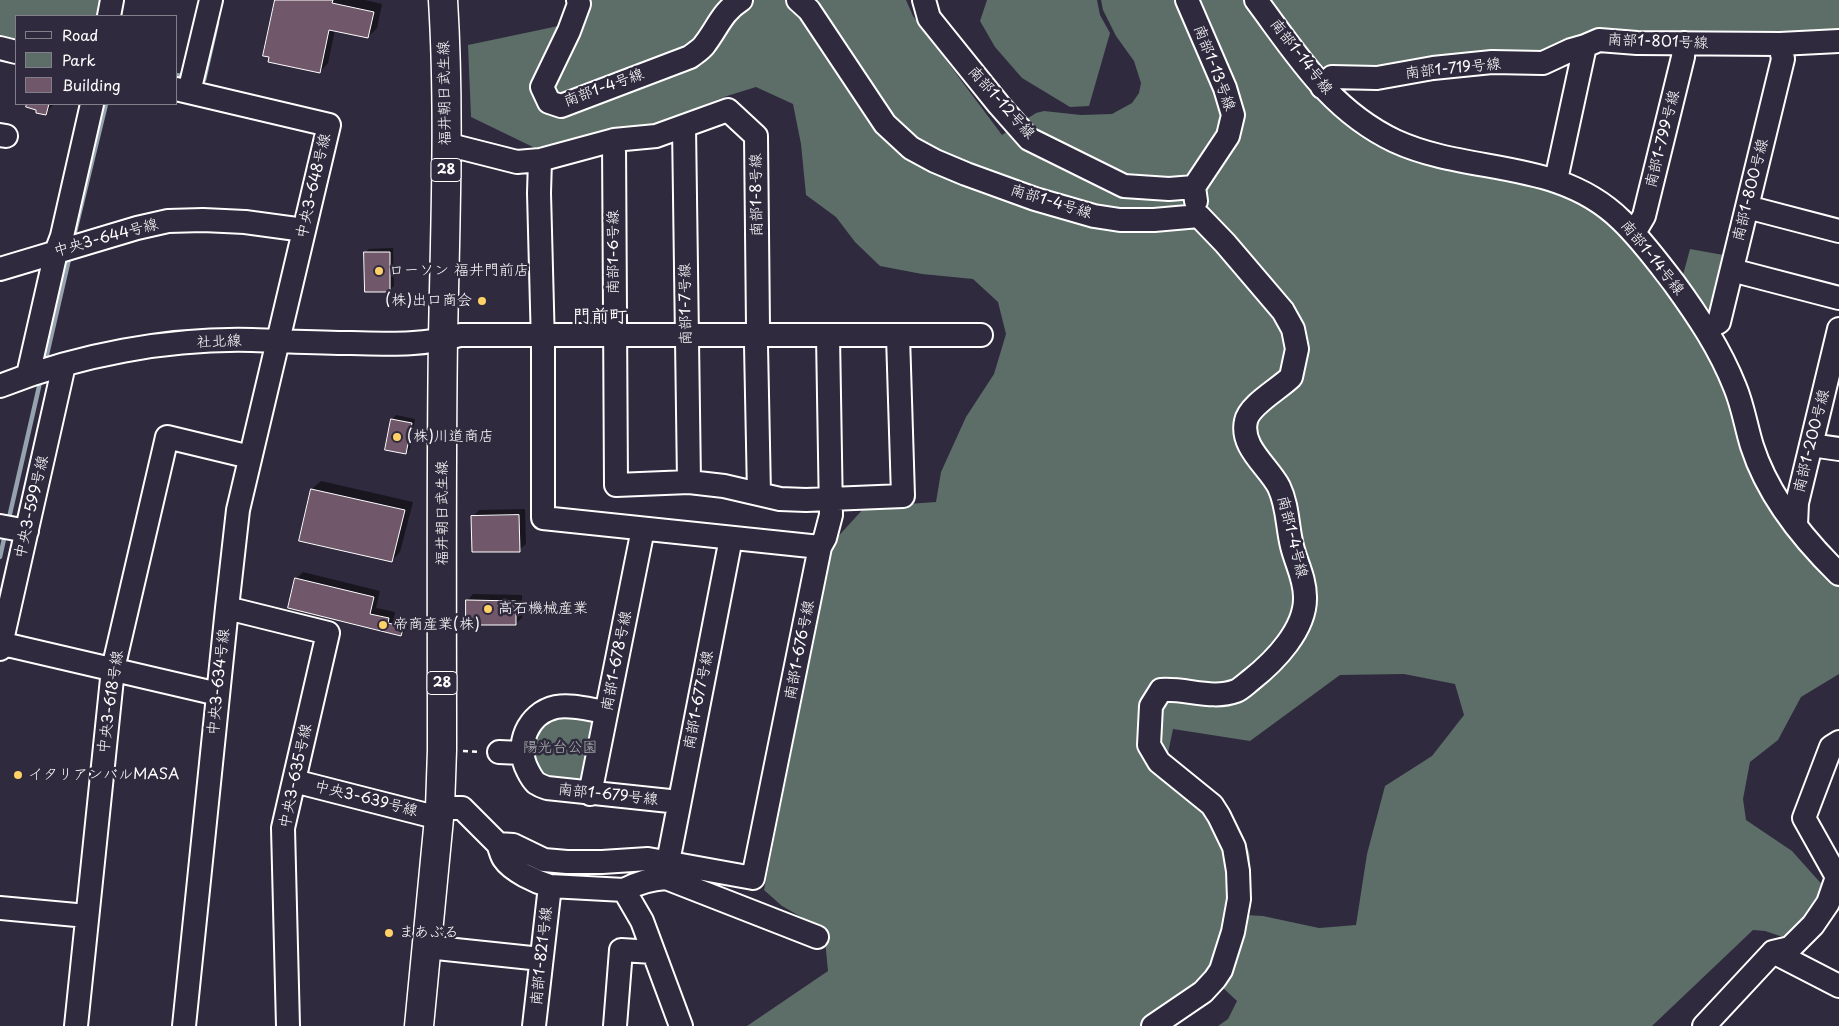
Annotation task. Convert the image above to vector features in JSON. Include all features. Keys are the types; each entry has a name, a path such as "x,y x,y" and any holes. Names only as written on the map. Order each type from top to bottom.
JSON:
{"main road":[{"name":"福井朝日武生線","path":"421,1026 439,813 442,740 443,340 446,144 443,0"}],"street":[{"path":"109,15 112,0"},
{"path":"183,91 210,0"},
{"name":"南部1-4号線","path":"578,0 580,4 569,31 542,87 548,102 561,106 690,57 705,45 716,25 730,7 741,0"},
{"name":"南部1-4号線","path":"798,0 809,10 885,124 911,148 966,174 1034,198 1094,216 1120,220 1154,220 1199,216 1259,281 1283,311 1292,329 1297,348 1291,378 1254,407 1246,418 1244,429 1251,447 1278,486 1288,510 1292,548 1302,575 1305,598 1302,617 1286,645 1264,669 1238,690 1219,695 1174,689 1161,690 1151,706 1149,745 1160,762 1212,805 1216,811 1234,847 1238,871 1239,899 1233,932 1221,970 1215,979 1203,992 1152,1026"},
{"name":"南部1-12号線","path":"924,0 929,18 1029,139 1124,186 1194,187"},
{"name":"南部1-13号線","path":"1187,0 1225,88 1234,115 1228,136 1194,187"},
{"name":"南部1-14号線","path":"1256,0 1322,87 1346,110 1371,128 1411,148 1438,156 1533,173 1556,180 1589,196 1616,215 1634,233 1663,269 1706,329 1736,388 1752,447 1766,481 1796,526 1818,553 1839,574"},
{"name":"南部1-801号線","path":"1585,46 1599,40 1637,43 1780,44 1839,41"},
{"name":"南部1-799号線","path":"1634,233 1644,216 1683,57 1684,43"},
{"name":"南部1-800号線","path":"1706,329 1719,322 1783,59 1780,44"},
{"path":"1556,180 1585,46"},
{"name":"南部1-719号線","path":"1322,87 1332,77 1377,78 1433,68 1492,62 1543,63 1570,50 1585,46"},
{"path":"0,48 15,52"},
{"name":"中央3-648号線","path":"183,91 329,125 278,342"},
{"name":"中央3-599号線","path":"0,647 27,531 56,252 62,236 92,105"},
{"name":"南部1-8号線","path":"446,144 517,162 540,160 614,140 656,136 728,110 756,136 759,494"},
{"name":"南部1-7号線","path":"684,126 689,482"},
{"name":"南部1-6号線","path":"614,140 616,485 689,482"},
{"path":"540,160 543,518 820,547 826,538 831,515 828,336"},
{"path":"1194,187 1199,216"},
{"path":"1747,207 1839,231"},
{"name":"中央3-644号線","path":"0,269 137,228 168,221 245,222 304,230"},
{"path":"1743,273 1839,298"},
{"name":"南部1-200号線","path":"1796,526 1797,503 1839,328"},
{"name":"社北線","path":"0,386 44,370 134,349 217,341 410,345 443,340 460,335 981,335"},
{"path":"689,482 724,486 788,499 903,496 898,336"},
{"name":"中央3-634号線","path":"184,1026 238,510 278,342"},
{"name":"中央3-618号線","path":"76,1026 113,669 167,437 250,457"},
{"path":"1811,445 1839,449"},
{"path":"0,526 27,531"},
{"name":"南部1-678号線","path":"590,794 643,529"},
{"name":"南部1-677号線","path":"668,862 731,538"},
{"name":"南部1-676号線","path":"498,844 513,845 544,860 602,862 648,859 754,878 820,547"},
{"name":"中央3-635号線","path":"227,608 328,633 282,828 288,1026"},
{"path":"0,647 12,646 218,694"},
{"path":"499,752 522,753 522,743 532,721 543,713 557,707 606,712"},
{"path":"1704,1026 1773,952 1790,948 1813,924 1835,896 1837,877 1804,818 1831,747 1839,742"},
{"name":"南部1-679号線","path":"522,753 523,762 536,783 547,788 679,802"},
{"name":"中央3-639号線","path":"294,781 439,813"},
{"path":"439,813 462,808 498,844 504,860 524,876 539,883 550,886 624,890 635,884 666,878 817,937"},
{"name":"南部1-821号線","path":"534,1026 550,886"},
{"path":"624,890 642,921 681,1026"},
{"path":"0,908 87,916"},
{"path":"427,946 541,959"},
{"path":"615,1026 621,950 653,952"},
{"path":"1773,952 1839,986"}],"path":[{"path":"455,751 499,752"}],"green space":[{"path":"0,0 105,0 102,15 15,15 15,44 0,40"},
{"path":"588,0 906,0 913,16 1002,135 1036,113 1044,111 1081,115 1112,114 1132,103 1139,93 1141,83 1134,61 1116,36 1103,10 1101,0 1839,0 1839,34 1742,35 1544,56 1380,70 1321,67 1304,81 1337,115 1509,178 1562,193 1609,222 1643,257 1707,350 1729,397 1839,583 1839,674 1801,697 1778,740 1750,762 1743,799 1746,820 1792,851 1826,889 1789,939 1765,931 1753,930 1652,1026 1218,1026 1228,1019 1237,1001 1220,985 1165,1026 747,1026 828,971 824,930 782,906 764,890 833,542 865,507 936,502 941,472 966,417 994,374 1006,334 998,302 973,279 922,274 880,266 855,242 836,217 806,195 801,144 793,104 756,87 727,96 653,125 608,129 535,148 471,117 468,45 563,25","holes":["1404,674 1455,684 1464,715 1432,756 1385,786 1367,854 1356,925 1319,928 1263,916 1246,915 1246,887 1250,855 1242,841 1167,758 1173,729 1250,741 1340,675"]},
{"path":"987,0 1097,0 1100,15 1110,33 1089,106 1070,107 1022,78 995,47 980,21"},
{"path":"1690,249 1729,256 1715,308 1709,310 1683,275"},
{"name":"陽光台公園","path":"569,713 597,722 585,784 549,783 528,752 537,725"}],"building":[{"path":"275,0 333,0 332,3 374,12 368,38 329,30 320,73 268,62 269,57 263,56"},
{"path":"27,105 49,105 46,115 36,113 36,110 26,107"},
{"path":"364,252 390,252 390,292 365,292"},
{"path":"391,419 412,423 406,454 385,450"},
{"path":"311,489 405,510 392,562 299,541"},
{"path":"519,515 520,552 472,552 471,516"},
{"path":"295,578 374,597 370,614 389,618 388,623 400,626 403,629 401,636 288,608"},
{"path":"466,600 516,601 516,625 466,625"}],"waterway":[{"path":"200,80 204,80 217,23"},
{"path":"178,75 182,76"},
{"path":"74,236 106,105"},
{"path":"45,363 69,259"},
{"path":"9,518 41,378"},
{"path":"0,557 4,539"}],"place":[{"name":"ローソン 福井門前店","path":"379,271"},
{"name":"(株)出口商会","path":"482,301"},
{"name":"(株)川道商店","path":"397,437"},
{"name":"高石機械産業","path":"488,609"},
{"name":"帝商産業(株)","path":"383,625"},
{"name":"イタリアンバルMASA","path":"18,775"},
{"name":"まあぶる","path":"389,933"}],"district":[{"name":"門前町","path":"600,317"}]}
